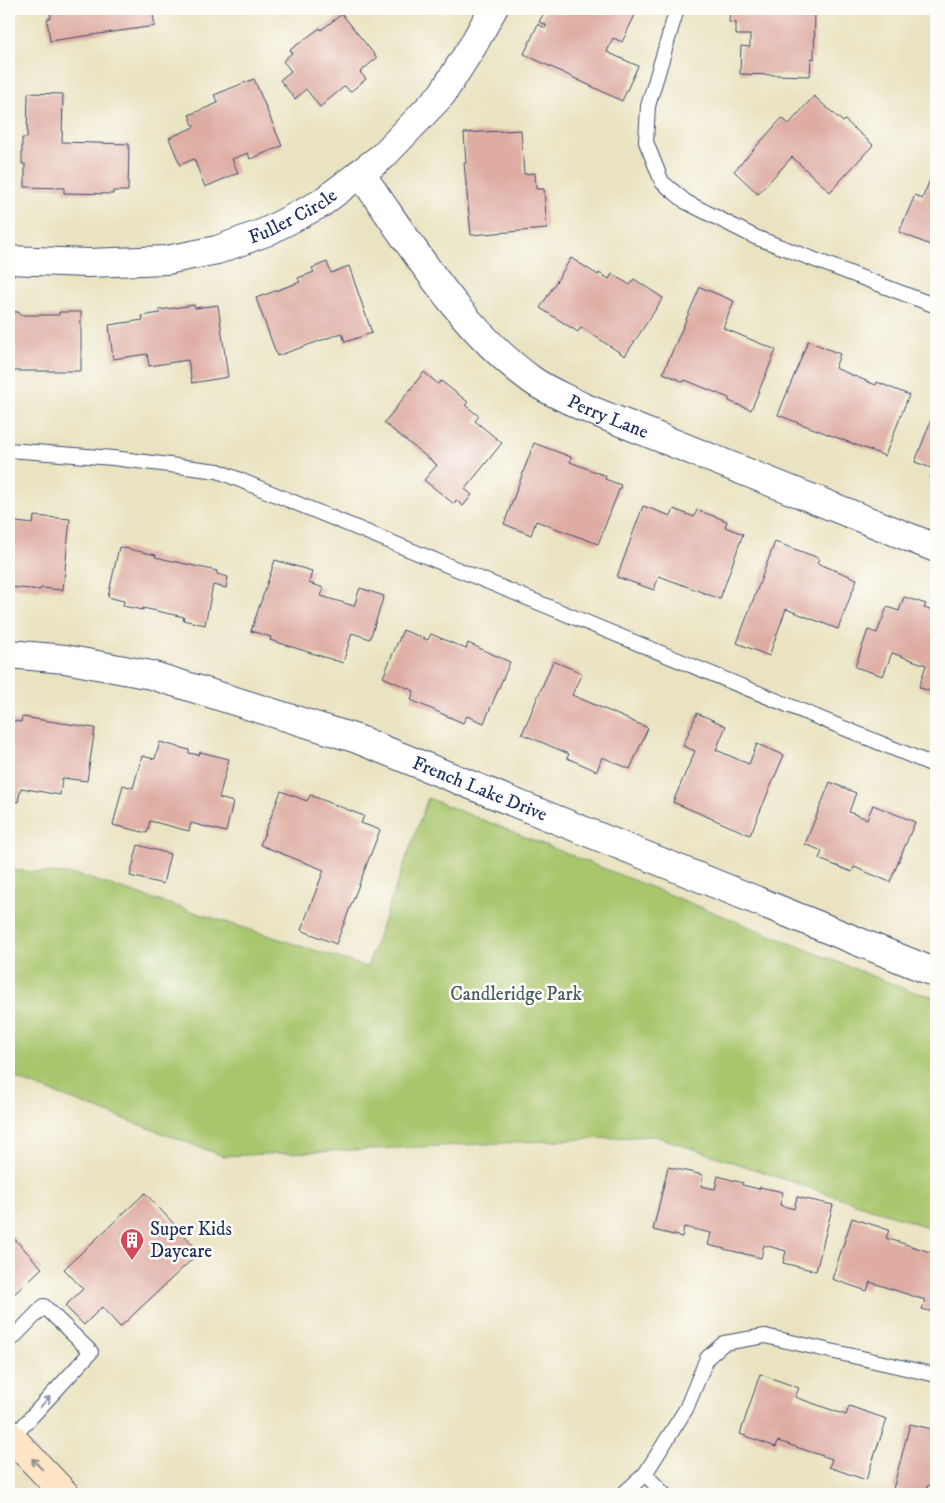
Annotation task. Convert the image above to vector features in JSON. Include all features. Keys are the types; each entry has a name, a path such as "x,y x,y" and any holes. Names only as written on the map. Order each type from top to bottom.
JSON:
{"main road":[{"path":"10,1436 65,1494"}],"street":[{"name":"Fuller Circle","path":"9,260 88,263 167,260 216,250 266,232 320,204 383,156 442,94 472,47 493,9"},
{"name":"Perry Lane","path":"360,173 448,297 497,351 534,381 583,407 936,548"},
{"name":"French Lake Drive","path":"9,654 65,659 151,675 357,739 936,974"}],"lane":[{"path":"677,9 648,106 646,142 662,182 686,202 755,237 936,306"},
{"path":"9,450 113,458 218,472 936,766"},
{"path":"9,1342 44,1306 91,1352 10,1436"},
{"path":"623,1494 645,1474 686,1409 707,1358 724,1343 765,1336 936,1375"},
{"path":"645,1474 664,1494"}],"green space":[{"name":"Candleridge Park","path":"428,798 910,991 936,997 936,1230 655,1136 223,1156 9,1076 9,870 78,875 367,967"}],"building":[{"path":"50,9 152,9 155,26 50,41 47,19 51,18"},
{"path":"546,9 627,9 636,13 622,42 613,38 607,52 638,66 622,101 524,54 538,24 545,28 546,25 539,22"},
{"path":"730,9 815,9 814,59 811,58 810,76 740,74 741,46 750,47 750,35 736,35 736,23 729,22"},
{"path":"342,14 377,58 360,72 366,79 350,92 345,86 320,107 306,89 295,99 280,80 291,71 283,61 292,53 290,50"},
{"path":"254,79 282,146 250,159 248,153 232,159 238,173 205,187 194,159 180,165 169,138 194,127 189,115 218,103 214,95"},
{"path":"28,93 63,94 62,142 129,144 128,191 113,191 113,194 64,193 64,188 25,187 25,164 22,164 22,138 27,138"},
{"path":"814,96 873,145 830,192 792,157 758,194 734,171 782,118 789,124"},
{"path":"521,130 524,174 535,173 536,189 544,189 547,229 471,235 464,163 466,163 464,133"},
{"path":"936,165 935,247 899,232 915,195 922,199"},
{"path":"571,258 598,275 599,273 609,279 612,274 630,285 634,279 663,298 625,356 581,327 578,332 540,308"},
{"path":"327,262 331,273 349,266 372,333 345,342 342,333 277,356 256,298 300,282 298,278 314,272 312,268"},
{"path":"700,287 734,301 723,328 776,350 751,410 729,401 729,398 663,373"},
{"path":"194,305 195,308 218,305 228,377 192,383 188,360 149,366 147,354 113,359 109,325 143,320 142,316 160,313 159,310"},
{"path":"9,312 19,312 20,315 59,315 59,312 81,312 81,371 9,371"},
{"path":"808,341 840,354 835,368 876,385 877,382 909,395 885,456 778,415"},
{"path":"424,372 438,384 441,381 468,402 465,405 479,416 475,421 502,443 465,489 472,495 463,506 456,500 454,504 424,480 437,465 384,423"},
{"path":"936,407 936,482 930,479 934,469 915,462"},
{"path":"534,443 571,457 570,462 606,476 605,479 621,485 598,544 536,521 531,535 504,524"},
{"path":"643,506 671,516 674,509 694,517 697,510 727,521 725,527 743,534 720,599 659,576 654,590 617,577"},
{"path":"34,516 70,519 63,590 9,587 9,521 33,524"},
{"path":"775,542 819,558 817,563 857,579 838,629 786,609 769,656 737,643"},
{"path":"119,547 217,571 217,574 228,577 226,588 213,585 205,625 183,620 184,617 143,608 143,610 123,606 124,601 108,597"},
{"path":"275,560 312,571 309,583 324,588 321,596 354,606 360,588 384,596 370,639 352,633 343,663 270,640 271,637 251,631"},
{"path":"904,597 926,604 924,608 936,612 936,694 919,687 926,665 892,653 883,676 855,667 868,630 877,633 887,607 899,611"},
{"path":"403,630 428,640 431,634 466,649 468,643 510,662 484,723 467,716 463,723 411,700 414,691 383,677"},
{"path":"553,661 582,673 572,695 648,728 630,769 602,757 597,771 567,758 569,754 522,734"},
{"path":"697,713 726,726 716,750 749,764 757,744 784,755 750,835 673,802 695,751 683,746"},
{"path":"22,717 95,728 87,781 62,778 60,795 21,788 18,802 9,800 9,720 21,722"},
{"path":"160,742 189,750 189,753 199,755 200,752 229,759 219,798 233,802 226,832 191,823 189,831 150,821 147,833 113,825 123,785 133,788 142,756 155,759"},
{"path":"830,782 856,793 849,812 867,819 873,805 915,822 890,882 854,867 852,872 819,859 822,851 805,844"},
{"path":"281,791 307,801 310,795 364,816 361,823 380,830 336,944 301,930 324,870 260,845"},
{"path":"138,845 170,854 163,884 130,876"},
{"path":"668,1167 703,1175 701,1186 715,1189 718,1176 743,1183 742,1185 783,1192 780,1205 794,1209 797,1197 833,1205 816,1271 783,1263 786,1251 764,1245 761,1258 708,1245 711,1233 684,1227 682,1237 653,1230"},
{"name":"Super Kids Daycare","path":"145,1193 200,1252 120,1327 102,1307 84,1325 65,1306 83,1289 64,1269"},
{"path":"852,1218 889,1230 886,1238 936,1254 936,1313 922,1309 925,1300 870,1282 867,1291 832,1279"},
{"path":"9,1233 42,1268 9,1299"},
{"path":"760,1374 799,1388 795,1397 846,1415 849,1406 887,1419 866,1480 829,1467 832,1459 778,1441 776,1447 740,1434"},
{"path":"910,1424 936,1430 936,1487 928,1485 926,1494 893,1489"}],"place":[{"name":"Super Kids Daycare","path":"132,1261"}]}
